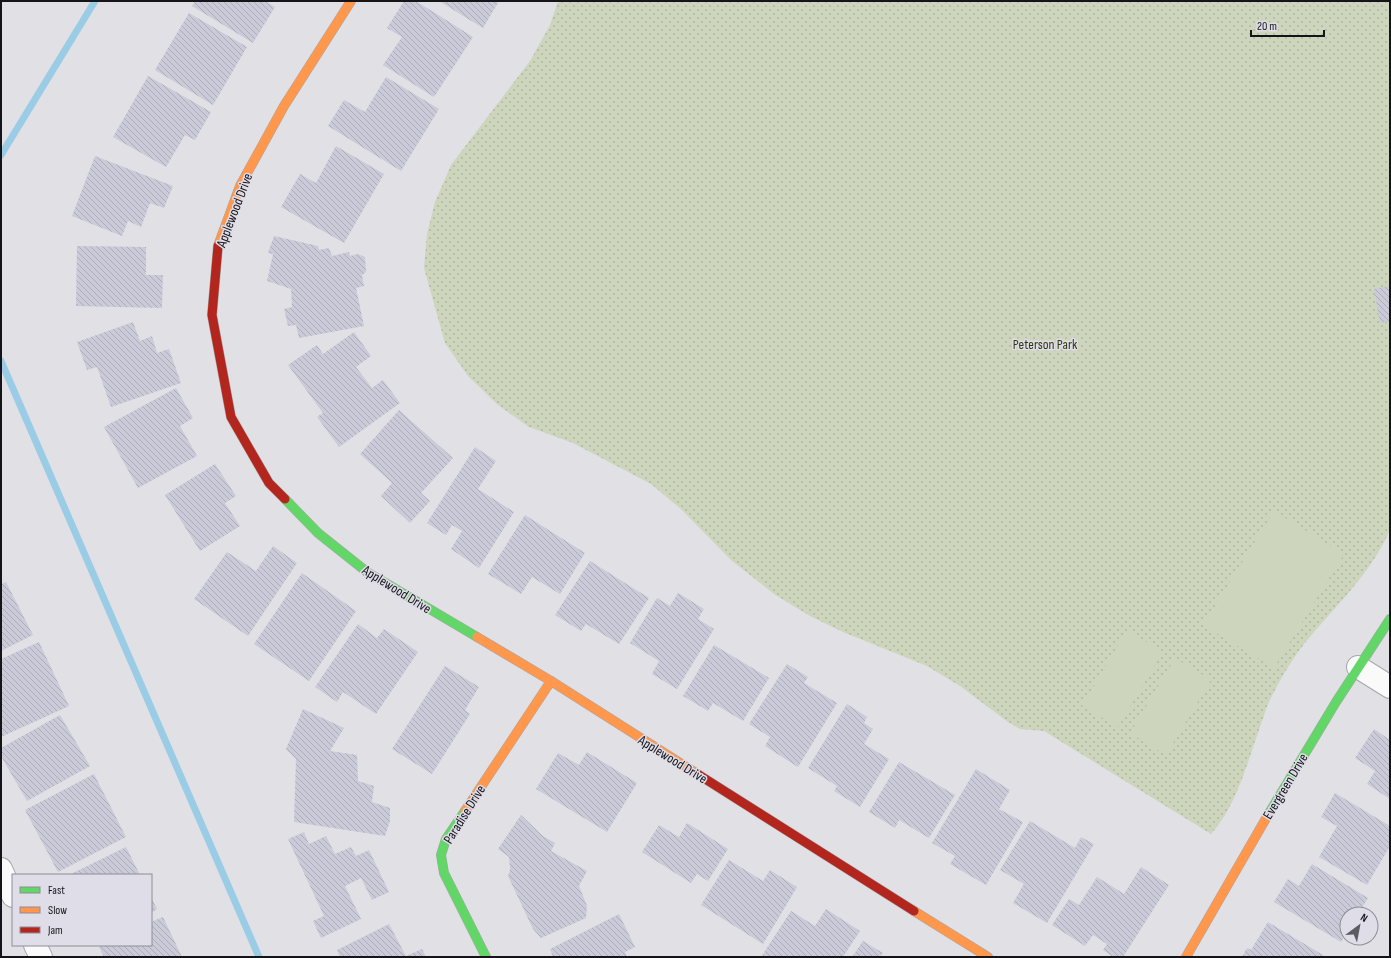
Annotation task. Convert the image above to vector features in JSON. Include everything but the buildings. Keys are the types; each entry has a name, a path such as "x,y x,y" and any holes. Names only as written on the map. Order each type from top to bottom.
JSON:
{"street":[{"name":"Applewood Drive","path":"351,1 284,106 240,186 217,249 212,315 231,417 269,482 318,533 367,572 551,681 988,957"},
{"name":"Evergreen Drive","path":"1186,957 1288,780 1358,667 1390,619"},
{"path":"1358,667 1390,687"},
{"name":"Paradise Drive","path":"486,957 444,873 441,855 446,839 551,681"},
{"path":"1,869 12,894"},
{"path":"36,946 41,957"}],"green space":[{"name":"Peterson Park","path":"558,1 1390,1 1390,530 1382,546 1362,576 1304,644 1284,673 1267,707 1235,797 1220,823 1211,834 1044,731 1020,729 1008,722 960,686 927,666 843,632 810,616 774,594 731,560 682,510 651,484 573,443 529,427 498,405 468,376 445,343 424,268 427,234 435,202 451,165 530,61 550,25"},
{"path":"1274,511 1344,554 1274,668 1203,625"},
{"path":"1127,630 1163,652 1118,727 1082,706"},
{"path":"1175,658 1211,680 1166,755 1130,733"}],"waterway":[{"path":"1,155 95,1"},
{"path":"1,361 259,957"}],"traffic: fast":[{"path":"285,499 318,533 367,572 477,637"},
{"path":"1268,815 1336,702 1390,619"},
{"path":"465,811 446,839 441,855 444,873 486,957"}],"traffic: slow":[{"path":"218,246 240,186 284,106 351,1"},
{"path":"477,637 551,681 699,775"},
{"path":"465,811 551,681"},
{"path":"1186,957 1268,815"},
{"path":"914,911 988,957"}],"traffic: jam":[{"path":"218,246 212,315 231,417 269,483 285,499"},
{"path":"699,775 914,911"}]}
